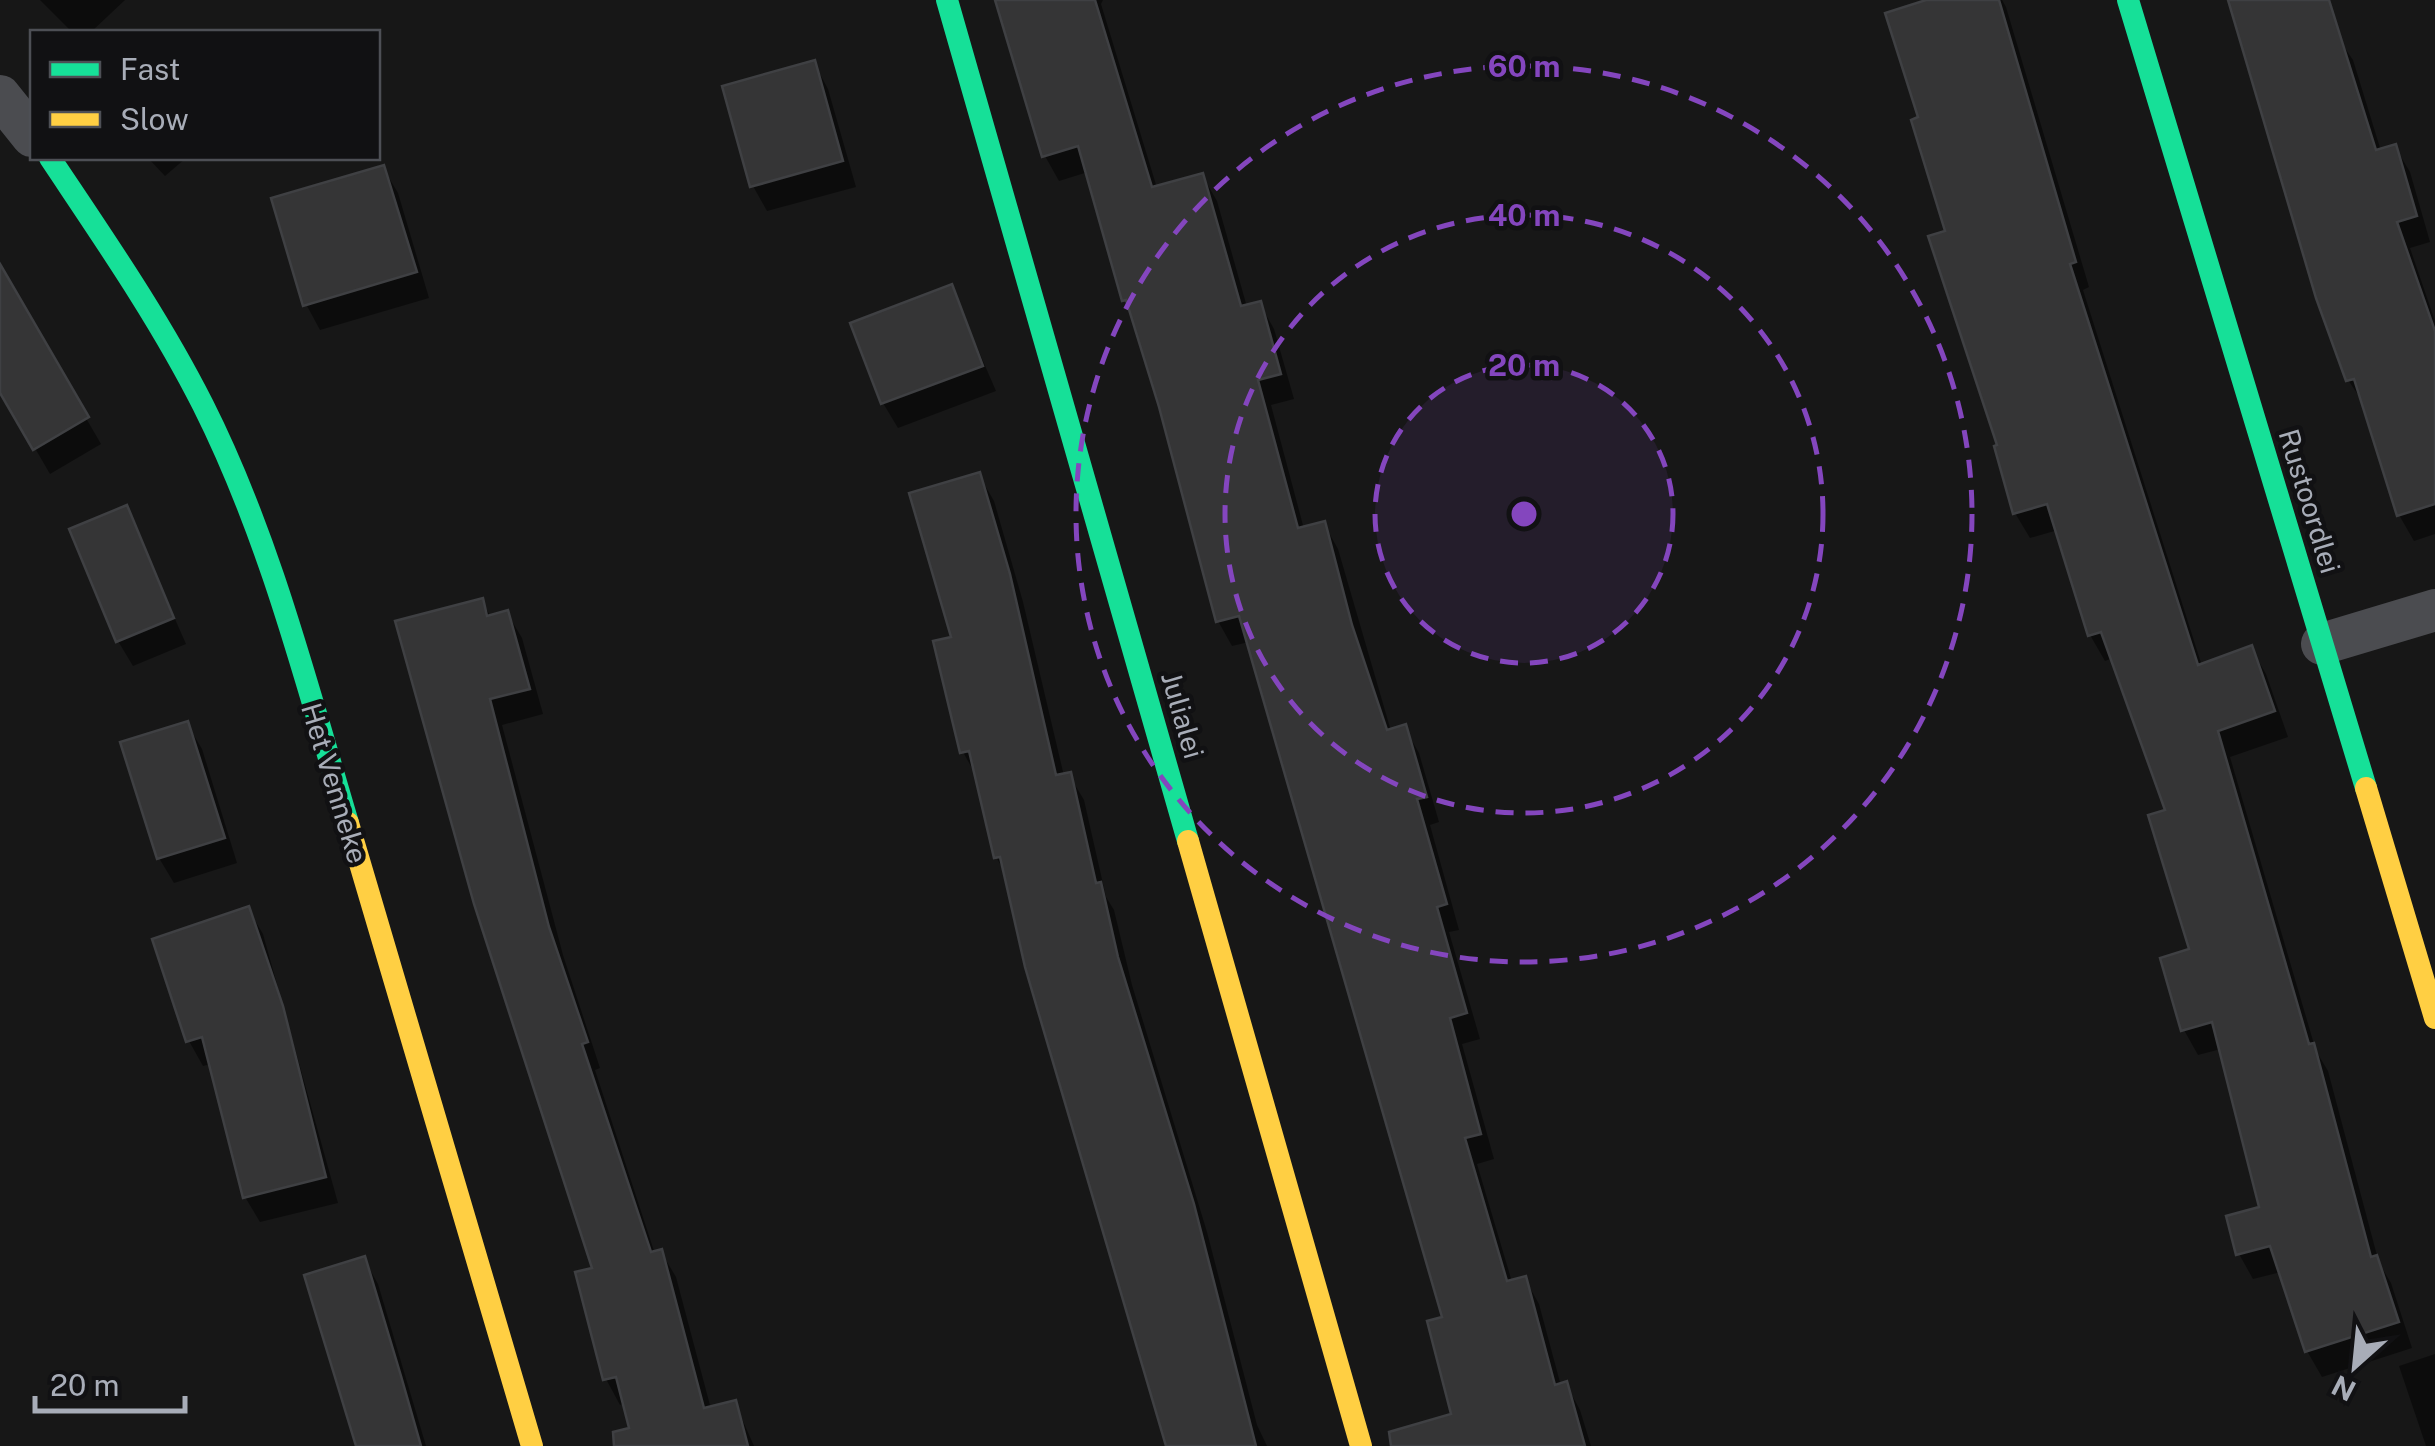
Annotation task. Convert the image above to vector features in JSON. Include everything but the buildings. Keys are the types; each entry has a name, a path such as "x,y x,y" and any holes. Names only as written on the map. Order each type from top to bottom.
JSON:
{"street":[{"name":"Julialei","path":"947,0 1361,1446"},
{"name":"Rustoordlei","path":"2128,0 2435,1018"},
{"path":"0,96 30,134"},
{"name":"Het Venneke","path":"51,160 107,237 160,324 204,407 244,498 300,665 532,1446"},
{"path":"2322,644 2435,610"}],"traffic: fast":[{"path":"947,0 1188,841"},
{"path":"2128,0 2366,788"},
{"path":"51,160 168,341 226,455 267,558 348,823"}],"traffic: slow":[{"path":"2366,788 2435,1018"},
{"path":"348,823 532,1446"},
{"path":"1188,841 1361,1446"}]}
